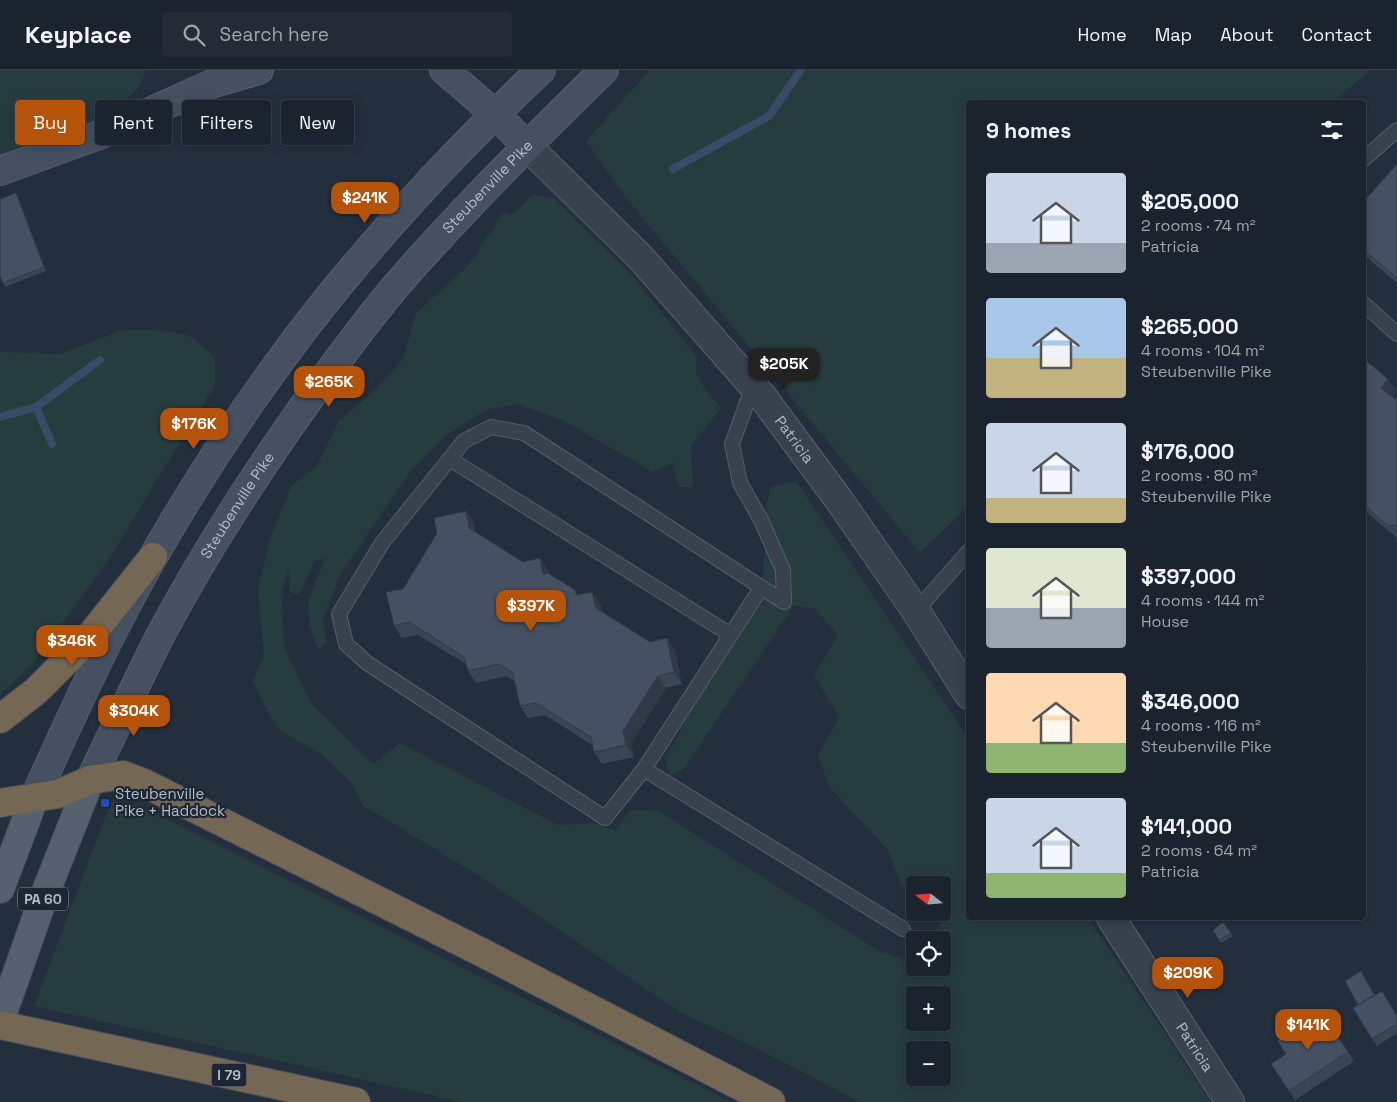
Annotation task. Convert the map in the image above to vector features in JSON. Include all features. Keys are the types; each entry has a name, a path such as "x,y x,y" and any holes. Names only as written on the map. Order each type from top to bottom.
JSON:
{"highway":[{"path":"0,719 36,691 87,640 153,557"},
{"path":"0,803 58,794 90,780 123,776 144,783 483,953 771,1102"},
{"name":"I 79","path":"0,1023 102,1048 356,1102"}],"main road":[{"path":"0,171 98,135 212,76 259,70"},
{"path":"444,70 495,114 526,145"},
{"name":"PA 60","path":"0,889 34,799 79,701 153,557 237,422 329,296 402,213 495,114 541,70"},
{"name":"Steubenville Pike","path":"0,1023 43,899 90,780 159,638 238,504 278,443 329,372 394,289 452,222 526,145 604,70"}],"street":[{"name":"Patricia","path":"526,145 641,258 753,386 839,500 916,611 966,690"},
{"name":"Patricia","path":"1112,920 1230,1102"}],"lane":[{"path":"1366,157 1397,130"},
{"path":"1366,306 1397,334"},
{"path":"753,386 732,444 740,483 761,520 783,570 784,602 524,433 492,427 464,441 382,543 339,614 346,644 367,663 604,818 644,769 761,588"},
{"path":"450,459 730,635"},
{"path":"916,611 966,554"},
{"path":"644,769 903,930"}],"green space":[{"path":"0,70 146,70 141,84 127,100 95,100 95,133 85,137 85,100 15,100 15,145 62,145 0,168"},
{"path":"650,70 1371,70 1334,100 966,100 966,508 920,553 627,199 586,141"},
{"path":"533,195 553,198 631,274 696,356 696,374 705,389 721,408 691,446 693,487 679,487 673,463 653,472 562,420 517,404 486,410 448,434 410,472 341,573 322,621 327,643 318,650 310,626 308,602 325,558 314,562 299,595 290,592 289,569 281,594 284,646 312,705 373,764 400,743 558,825 596,823 615,831 629,811 657,810 879,951 906,960 906,976 951,976 951,931 935,931 943,921 951,921 951,876 906,876 906,889 901,885 888,850 830,788 818,756 839,717 814,675 838,635 815,609 794,605 684,769 670,776 665,759 763,578 767,504 770,487 796,481 966,736 966,920 1089,920 1211,1102 860,1102 748,1044 680,1012 478,875 362,805 352,783 320,753 282,732 270,716 253,681 264,654 258,591 269,541 291,486 317,466 339,421 378,387 403,359 416,313 468,266 504,212 511,215"},
{"path":"122,330 156,330 189,335 215,357 215,385 111,556 32,665 0,694 0,352 60,354"},
{"path":"111,802 136,804 731,1102 462,1102 34,1006"}],"building":[{"path":"1397,164 1397,278 1366,252 1366,199"},
{"path":"16,193 44,267 3,283 0,276 0,199"},
{"path":"1366,361 1388,379 1381,388 1395,399 1397,396 1397,525 1388,526 1366,507"},
{"path":"466,511 469,528 523,562 540,558 543,574 548,573 575,590 576,595 592,592 596,608 650,642 667,638 674,672 658,676 623,731 626,745 594,752 591,737 536,703 520,706 513,673 499,664 468,671 464,657 409,622 394,626 386,592 403,589 437,533 434,518"},
{"path":"1223,922 1231,933 1219,940 1213,930"},
{"path":"1361,971 1374,995 1358,1005 1345,981"},
{"path":"1382,991 1397,1016 1397,1024 1372,1039 1353,1008"},
{"path":"1321,1012 1348,1052 1289,1091 1271,1064 1286,1054 1277,1040"}],"waterway":[{"path":"673,169 769,116 801,70"},
{"path":"0,417 36,407 100,360"},
{"path":"36,407 52,444"}],"place":[{"name":"Steubenville Pike + Haddock","path":"105,803"}]}
